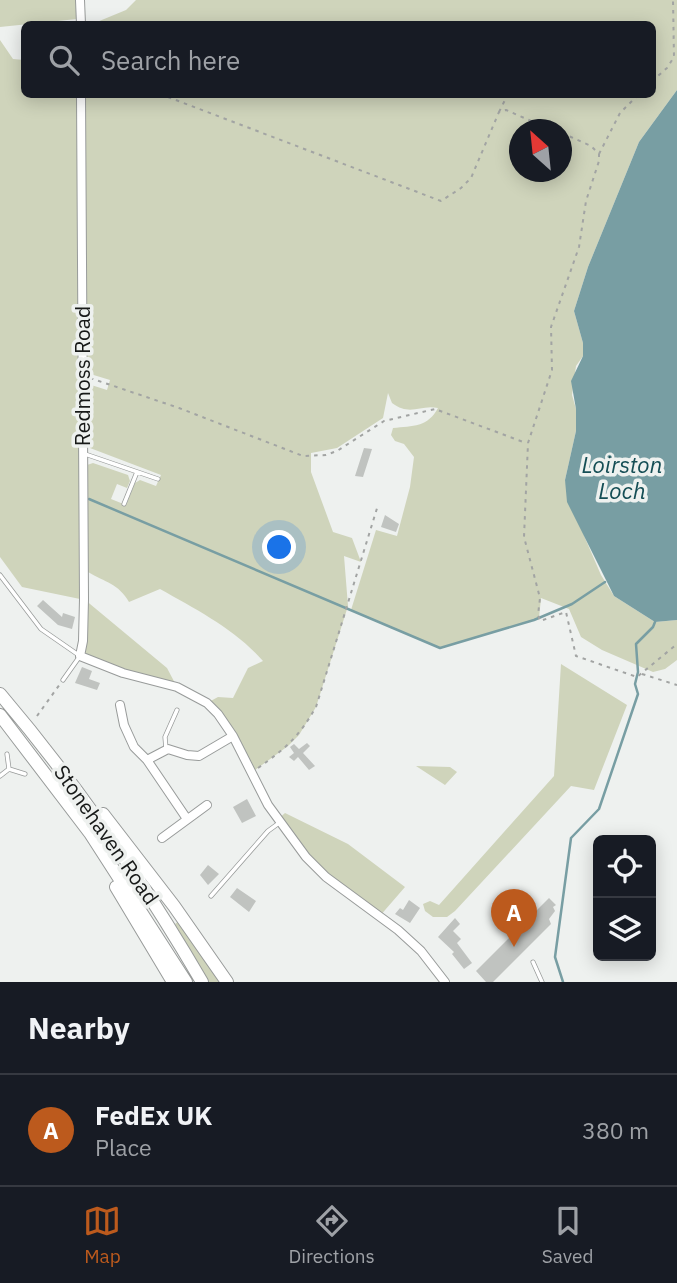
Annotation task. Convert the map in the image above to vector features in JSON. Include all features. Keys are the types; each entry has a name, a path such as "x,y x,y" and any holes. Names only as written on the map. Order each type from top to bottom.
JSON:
{"main road":[{"name":"Stonehaven Road","path":"0,694 43,746 120,852 202,982"},
{"name":"Stonehaven Road","path":"0,715 90,834 186,982"},
{"path":"17,738 95,853 173,982"},
{"path":"43,746 87,793 144,866 227,982"}],"street":[{"path":"80,0 81,20"},
{"name":"Redmoss Road","path":"80,656 84,599 81,98"},
{"path":"80,656 123,673 177,687 207,703 233,736 279,822 306,857 326,877 398,930 421,951 445,982"},
{"path":"120,705 134,747 148,760 187,819"},
{"path":"148,760 166,749 199,756 233,736"},
{"path":"162,838 207,805"}],"lane":[{"path":"83,454 158,480"},
{"path":"124,504 137,472"},
{"path":"0,575 41,629 80,656 63,680"},
{"path":"166,749 164,740 177,710"},
{"path":"7,754 9,769"},
{"path":"9,769 25,774"},
{"path":"0,776 9,769"},
{"path":"211,896 279,822"},
{"path":"533,962 542,982"}],"path":[{"path":"656,78 674,57 673,0"},
{"path":"171,98 441,201 471,178 506,98"},
{"path":"635,98 620,113 599,153 598,166 586,201 579,247 551,327 552,370 528,443 524,537 540,598 540,621 566,612 576,656 637,677 677,644"},
{"path":"499,112 506,110 527,119"},
{"path":"572,137 592,146 599,153"},
{"path":"82,375 179,408 303,456 326,455 337,451 384,421 435,409 528,443"},
{"path":"251,773 299,735 316,707 378,505"},
{"path":"641,674 677,685"},
{"path":"37,716 63,680"}],"green space":[{"path":"0,0 76,0 77,19 21,21 21,25 0,27"},
{"path":"136,0 677,0 677,90 639,142 588,267 574,311 583,343 583,356 576,366 572,395 576,409 576,431 565,480 585,538 601,575 614,596 655,622 677,620 677,660 665,669 653,672 602,650 581,637 569,609 541,598 539,618 440,648 351,610 376,530 397,536 410,487 414,457 404,444 395,441 391,435 393,428 425,422 438,408 405,409 392,403 388,393 383,418 337,448 311,453 311,472 333,532 352,538 361,562 344,556 348,606 316,707 299,735 251,773 233,736 207,703 218,697 233,698 248,668 263,661 228,630 160,589 129,602 116,587 88,572 87,465 93,463 128,475 130,481 127,488 117,484 111,499 126,505 135,483 140,480 156,486 161,475 90,448 87,444 88,384 107,390 110,380 87,373 86,370 81,98 656,98 656,21 99,21 126,10"},
{"path":"0,40 13,59 21,60 21,98 77,98 80,599 22,587 0,557"},
{"path":"84,599 167,668 177,687 123,673 82,653"},
{"path":"561,664 627,705 594,790 571,786 455,911 447,917 433,917 425,911 423,904 430,901 439,905 554,776"},
{"path":"416,766 450,767 457,772 445,785"},
{"path":"285,813 348,844 405,887 379,917 326,877 277,820"},
{"path":"179,921 221,982 209,982 175,924"}],"water":[{"name":"Loirston Loch","path":"677,90 677,620 655,622 614,596 567,502 565,480 576,431 576,409 571,381 583,356 583,343 574,311 588,267 639,142"}],"building":[{"path":"364,448 372,449 363,477 355,476"},
{"path":"385,515 399,524 396,532 381,527"},
{"path":"43,600 62,617 63,613 75,617 72,629 58,625 37,606"},
{"path":"82,667 92,671 89,679 100,683 97,690 75,683"},
{"path":"307,743 310,746 303,753 315,766 309,770 298,757 294,761 289,757 294,753 290,747 294,744 299,749"},
{"path":"247,799 256,816 242,823 233,807"},
{"path":"208,865 219,874 208,885 200,875"},
{"path":"237,888 256,901 249,912 230,897"},
{"path":"549,898 556,905 549,919 551,924 493,982 486,982 476,971"},
{"path":"409,900 420,908 410,923 395,914 400,908 403,910"},
{"path":"455,918 460,924 453,931 461,939 457,943 472,963 464,969 452,954 454,952 438,937"}],"waterway":[{"path":"89,499 440,648 534,620 572,604 605,582"},
{"path":"563,982 555,957 571,838 599,809 638,694 635,684 638,672 636,644 655,622"}],"place":[{"name":"FedEx UK","path":"514,947"}]}
